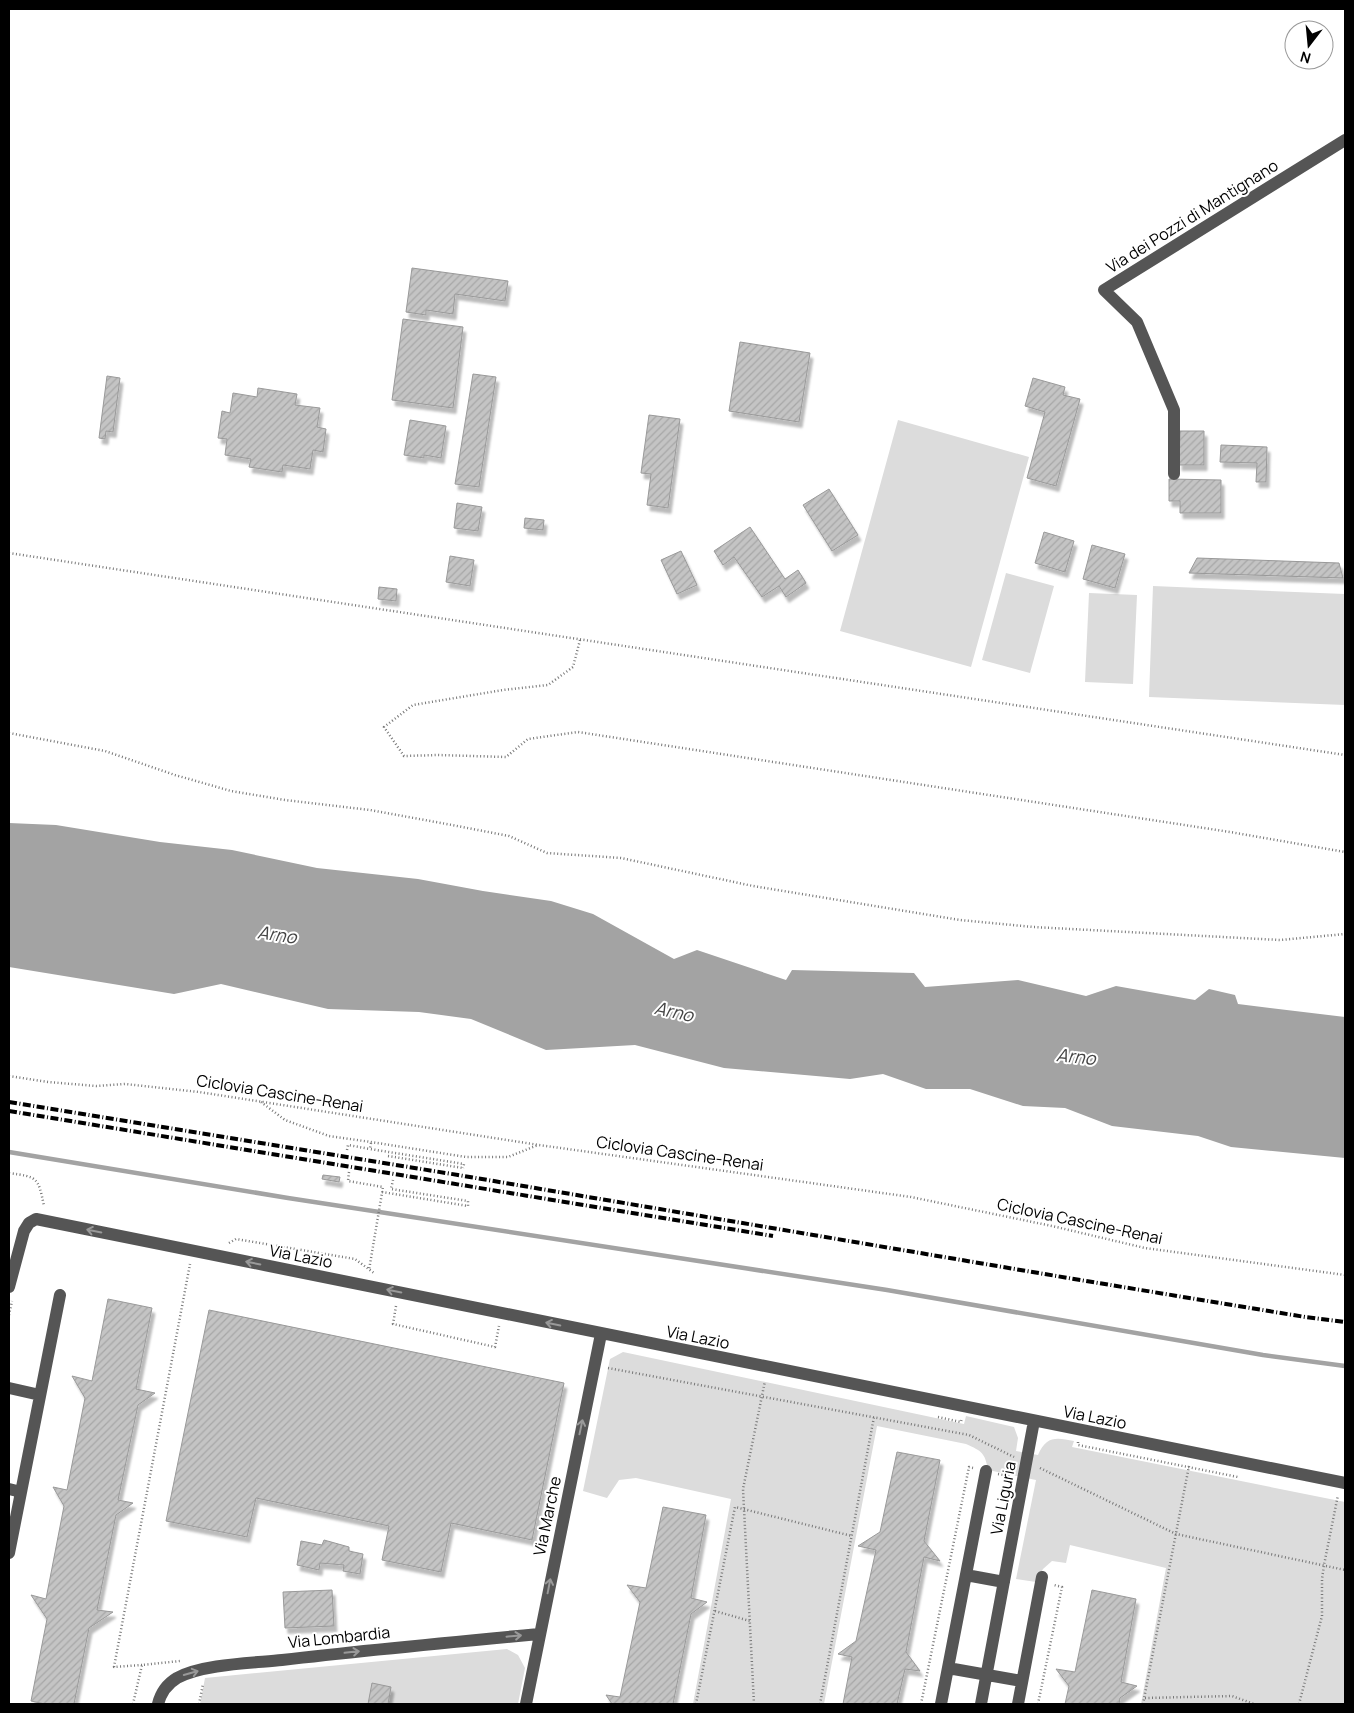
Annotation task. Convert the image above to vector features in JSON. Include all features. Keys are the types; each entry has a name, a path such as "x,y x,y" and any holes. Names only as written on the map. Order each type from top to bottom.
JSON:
{"street":[{"name":"Via dei Pozzi di Mantignano","path":"1174,474 1174,410 1137,322 1104,290 1345,140"},
{"name":"Via Lazio","path":"11,1292 24,1231 29,1223 36,1219 1343,1483"},
{"path":"9,1553 15,1490 40,1395 60,1295"},
{"name":"Via Marche","path":"526,1704 600,1334"},
{"path":"9,1388 40,1395"},
{"name":"Via Liguria","path":"981,1704 1034,1421"},
{"name":"Via Liguria","path":"941,1704 986,1471"},
{"path":"966,1575 1004,1582"},
{"path":"1018,1704 1042,1577"},
{"name":"Via Lombardia","path":"158,1704 162,1691 178,1677 191,1672 221,1666 539,1634"},
{"path":"948,1668 1022,1681"}],"path":[{"path":"9,553 1345,755"},
{"path":"580,640 573,666 548,685 502,690 413,705 384,727 404,756 506,757 528,739 578,732 1230,832 1345,852"},
{"path":"9,733 105,751 175,775 231,791 285,800 370,810 509,836 547,853 621,858 753,886 960,920 1033,927 1280,940 1345,934"},
{"name":"Ciclovia Cascine-Renai","path":"9,1076 48,1082 96,1086 125,1084 199,1092 539,1145 910,1197 1052,1226 1145,1248 1345,1275"},
{"path":"259,1101 285,1120 329,1136 466,1157 508,1157 539,1145"},
{"path":"369,1154 371,1142"},
{"path":"347,1150 348,1145 464,1164 463,1168 370,1149"},
{"path":"349,1172 348,1181 383,1187 367,1286"},
{"path":"9,1173 21,1175"},
{"path":"382,1192 468,1206 468,1201 391,1189 393,1180"},
{"path":"185,1660 114,1667 191,1261 187,1260"},
{"path":"9,1315 11,1292"},
{"path":"397,1303 393,1324 495,1347 500,1324"},
{"path":"594,1366 969,1435 1017,1458"},
{"path":"754,1704 743,1489 768,1368"},
{"path":"820,1704 874,1417"},
{"path":"1079,1439 1078,1445 1244,1478"},
{"path":"1144,1704 1191,1452"},
{"path":"1036,1466 1176,1534 1345,1570"},
{"path":"1299,1704 1322,1616 1324,1565 1338,1497 1343,1483"},
{"path":"1338,1497 1345,1499"},
{"path":"696,1704 735,1507 852,1536"},
{"path":"715,1611 750,1621"},
{"path":"133,1704 142,1665"},
{"path":"1145,1698 1232,1696 1254,1704"}],"shaded area":[{"path":"898,420 1029,457 971,667 840,631"},
{"path":"1006,573 1054,586 1030,673 982,660"},
{"path":"1153,586 1345,594 1345,705 1149,697"},
{"path":"1089,593 1137,595 1133,684 1085,682"},
{"path":"623,1352 964,1424 966,1416 1014,1427 1018,1438 1016,1451 1038,1455 1044,1444 1052,1439 1068,1440 1074,1441 1072,1447 1345,1502 1345,1704 1141,1704 1166,1568 1070,1545 1066,1563 1052,1561 1043,1569 1036,1582 1016,1579 1036,1480 988,1470 982,1453 966,1444 877,1426 824,1704 693,1704 731,1499 636,1478 619,1480 607,1498 583,1491 610,1359"},
{"path":"507,1649 518,1655 525,1668 518,1704 200,1704 205,1678"}],"water":[{"name":"Arno","path":"9,823 56,825 160,842 232,850 317,868 418,879 551,901 593,914 674,959 697,950 786,980 792,970 914,973 925,987 1018,980 1086,996 1116,986 1195,1000 1209,989 1235,995 1238,1004 1345,1017 1345,1158 1231,1147 1198,1136 1112,1126 1065,1108 1023,1106 970,1089 926,1089 883,1074 850,1079 724,1068 635,1045 546,1050 471,1019 419,1012 328,1009 221,984 174,994 9,967"}],"building":[{"path":"412,268 508,281 505,301 455,294 453,314 426,310 426,315 406,312"},
{"path":"403,319 463,327 453,408 392,400"},
{"path":"740,342 810,353 799,422 729,411"},
{"path":"473,374 496,377 479,487 455,484"},
{"path":"107,376 120,378 113,432 106,431 105,439 99,438"},
{"path":"1033,378 1065,387 1063,395 1080,399 1056,486 1027,478 1045,412 1025,406"},
{"path":"258,388 297,394 295,405 320,408 317,427 326,429 323,452 313,450 310,469 283,465 282,472 249,467 251,459 225,455 227,439 218,438 222,411 230,413 233,393 257,397"},
{"path":"649,415 680,419 668,508 647,505 651,474 641,473"},
{"path":"410,420 446,426 441,458 424,455 424,458 404,455"},
{"path":"1180,431 1204,431 1204,465 1179,465"},
{"path":"1221,445 1267,447 1266,482 1256,482 1257,463 1220,462"},
{"path":"1169,479 1221,480 1221,513 1180,513 1180,501 1169,501"},
{"path":"829,489 858,535 832,551 803,505"},
{"path":"457,503 482,507 478,531 454,528"},
{"path":"525,518 544,520 543,530 524,528"},
{"path":"750,527 785,579 798,570 806,583 786,597 779,586 762,597 734,557 723,565 714,551"},
{"path":"1044,532 1074,541 1065,572 1035,563"},
{"path":"1092,545 1125,554 1115,588 1083,579"},
{"path":"681,551 697,585 677,594 661,560"},
{"path":"450,556 474,560 470,586 446,582"},
{"path":"1197,558 1339,563 1343,578 1189,573"},
{"path":"379,587 397,589 396,601 378,599"},
{"path":"323,1175 340,1177 339,1182 322,1179"},
{"path":"108,1299 152,1308 136,1389 155,1393 138,1405 118,1500 133,1503 116,1515 97,1610 113,1612 89,1628 74,1704 45,1704 31,1701 47,1619 31,1595 46,1599 64,1506 53,1487 67,1490 85,1398 72,1376 92,1381"},
{"path":"209,1310 564,1383 532,1540 451,1523 441,1572 382,1560 389,1526 256,1498 247,1537 166,1521"},
{"path":"897,1452 940,1460 924,1541 940,1561 924,1557 906,1652 920,1671 905,1669 897,1704 843,1704 852,1657 838,1654 856,1641 876,1550 858,1546 880,1532"},
{"path":"663,1507 706,1515 691,1598 707,1602 691,1614 673,1704 612,1704 606,1695 620,1697 640,1602 627,1585 646,1588"},
{"path":"324,1540 349,1547 349,1551 363,1554 360,1574 343,1571 344,1565 320,1563 319,1570 297,1565 301,1541 322,1545"},
{"path":"332,1590 334,1626 285,1628 283,1592"},
{"path":"1092,1590 1136,1599 1121,1682 1137,1686 1120,1698 1119,1704 1065,1704 1069,1686 1056,1669 1075,1672"},
{"path":"372,1683 391,1687 388,1704 368,1704"}],"waterway":[{"path":"9,1152 288,1198 887,1290 1263,1355 1345,1366"}],"railway":[{"path":"9,1102 458,1175 1074,1279 1345,1322"},
{"path":"9,1111 773,1236"}]}
